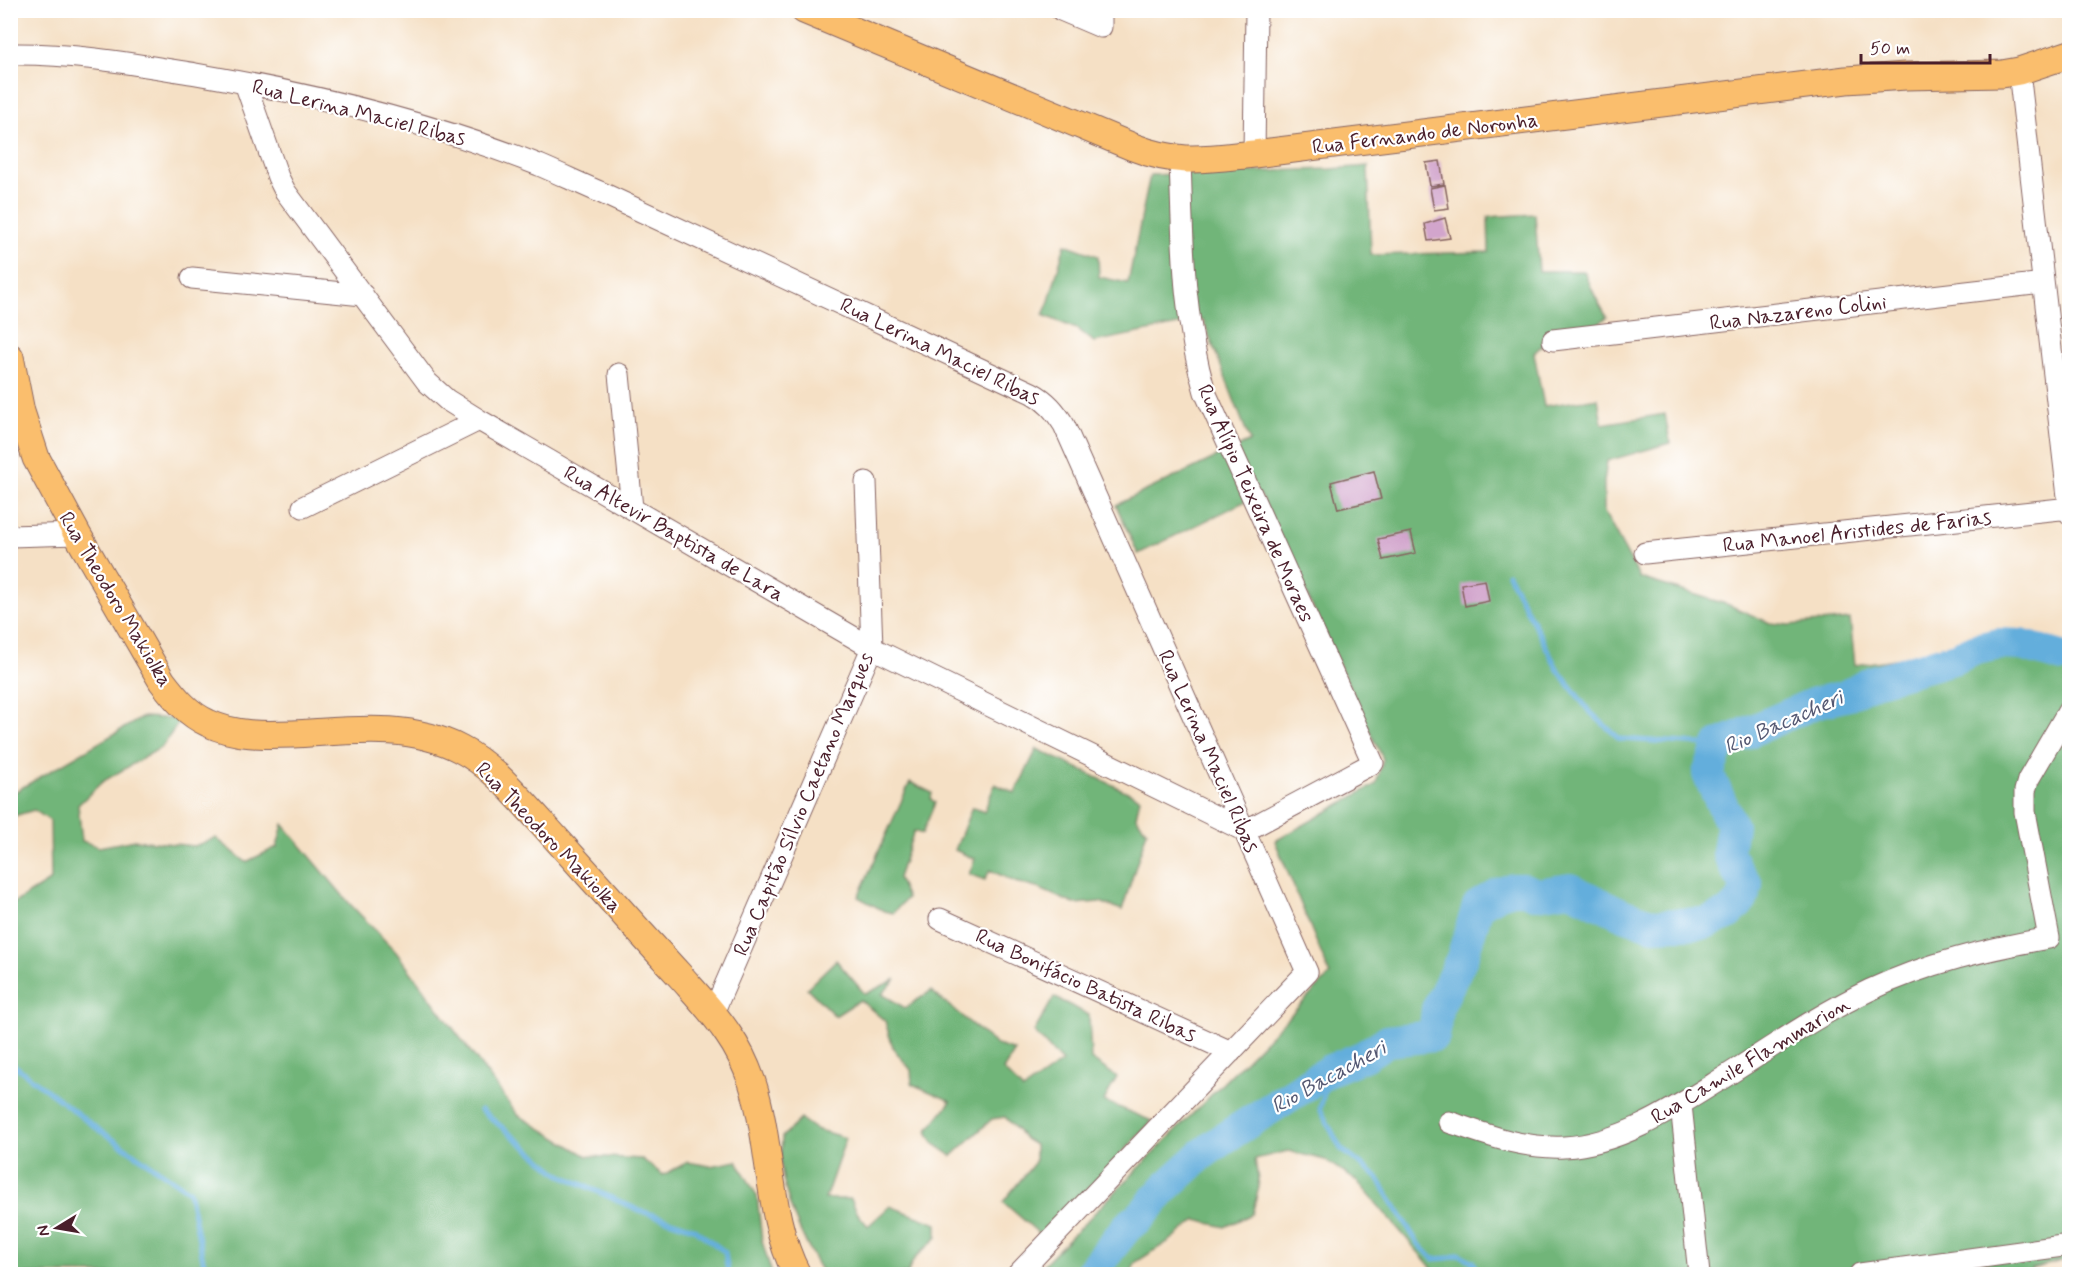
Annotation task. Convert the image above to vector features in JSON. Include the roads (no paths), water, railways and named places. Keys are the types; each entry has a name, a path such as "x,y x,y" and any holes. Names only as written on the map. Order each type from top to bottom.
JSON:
{"main road":[{"name":"Rua Fernando de Noronha","path":"804,10 838,17 1133,147 1180,160 1254,154 1846,80 1996,74 2019,71 2070,54"},
{"name":"Rua Theodoro Makiolka","path":"10,357 28,438 48,483 162,681 193,715 208,724 228,731 249,734 393,730 440,739 463,750 483,764 514,793 713,1012 742,1057 752,1081 768,1152 784,1246 797,1275"}],"street":[{"path":"1061,10 1101,27 1101,10"},
{"path":"1254,154 1256,10"},
{"name":"Rua Lerina Maciel Ribas","path":"10,54 63,55 106,60 245,83 401,119 474,142 540,165 1045,400 1064,425 1307,972 1018,1275"},
{"path":"2019,71 2070,513"},
{"name":"Rua Altevir Baptista de Lara","path":"245,83 285,191 432,387 447,400 872,648 1245,831"},
{"name":"Rua Alípio Teixeira de Moraes","path":"1180,160 1184,280 1194,356 1205,392 1373,763 1245,831"},
{"path":"192,278 363,295"},
{"name":"Rua Nazareno Colini","path":"1553,340 2043,284"},
{"path":"619,374 632,508"},
{"path":"303,507 479,420"},
{"name":"Rua Capitão Sílvio Caetano Marques","path":"713,1012 872,648 866,483"},
{"name":"Rua Manoel Aristides de Farias","path":"1645,553 2069,508"},
{"path":"10,536 77,534"},
{"name":"Rua Camile Flammarion","path":"1449,1122 1516,1143 1564,1147 1604,1139 1627,1131 1681,1104 1823,1015 1870,990 1918,970 1966,955 2049,938 2025,812 2025,791 2028,780 2070,708"},
{"name":"Rua Bonifácio Batista Ribas","path":"940,919 1232,1052"},
{"path":"1681,1104 1699,1275"},
{"path":"1860,1275 2070,1245"}],"waterway":[{"path":"1508,574 1558,670 1589,711 1620,739 1719,745"},
{"name":"Rio Bacacheri","path":"1090,1274 1127,1227 1142,1215 1165,1188 1201,1155 1226,1137 1330,1070 1364,1056 1387,1041 1434,1036 1437,1009 1462,958 1478,906 1497,894 1513,889 1524,889 1537,894 1570,889 1624,915 1654,925 1705,923 1728,914 1742,900 1747,885 1736,870 1728,852 1732,826 1708,774 1719,745 1815,703 1845,696 1874,681 1956,658 1976,649 2000,644 2021,645 2062,657"},
{"path":"10,1062 95,1127 189,1191 206,1274"},
{"path":"1330,1070 1320,1109 1341,1149 1377,1177 1417,1242 1433,1259 1448,1258 1459,1254 1473,1262 1477,1274"},
{"path":"481,1110 559,1174 638,1210 693,1228 725,1252 728,1274"}]}
